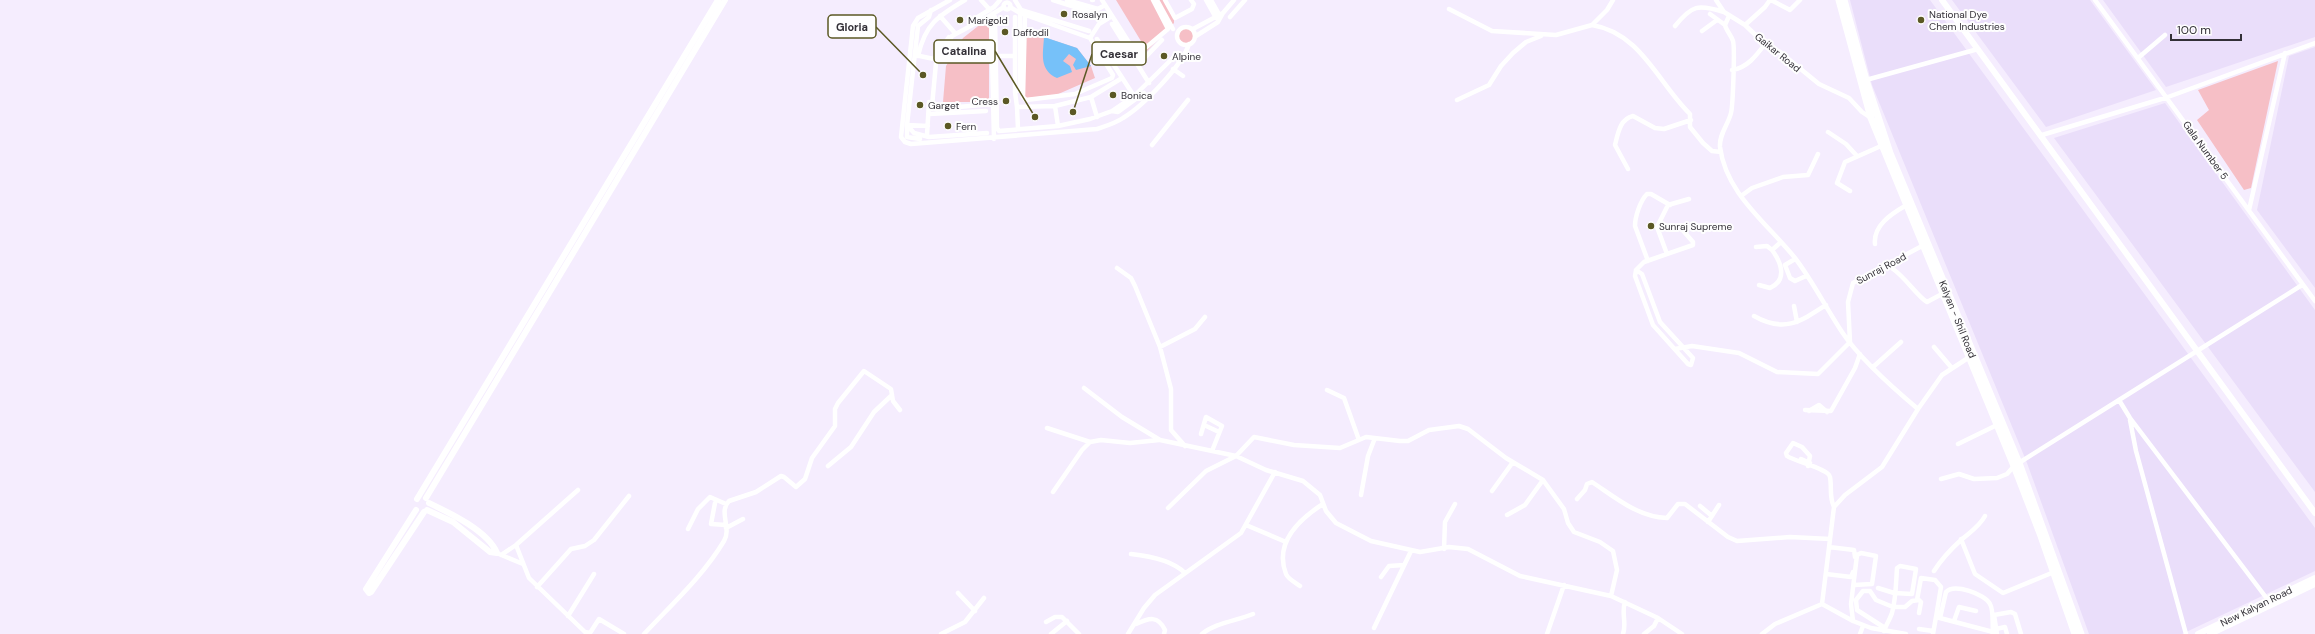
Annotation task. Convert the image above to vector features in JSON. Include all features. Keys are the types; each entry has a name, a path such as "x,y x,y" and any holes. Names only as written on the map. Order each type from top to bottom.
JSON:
{"main road":[{"name":"Kalyan - Shil Road","path":"1838,0 1874,117 1890,153 1997,425 2017,465 2075,634"},
{"name":"Kalyan - Shil Road","path":"1844,0 1866,80 1881,146 1942,294 2017,465 2081,634"}],"street":[{"path":"718,0 708,22 677,80 512,354 427,500 425,511 391,556 366,589 368,593 372,592 391,556 416,510 414,505 417,499 505,350 671,76 708,22 725,0"},
{"path":"950,0 918,18 913,26 901,137 907,143 920,140 994,139 1097,129 1122,119 1145,94 1173,69 1185,54 1189,44 1194,41 1196,36 1219,17 1234,0"},
{"path":"916,55 923,35 940,16 966,0"},
{"path":"982,0 992,14 996,56 998,129 1001,131 1058,126 1097,117 1112,111 1134,96 1149,83 1178,53"},
{"path":"994,139 992,104 992,14 1000,0"},
{"path":"1015,0 1021,10 1088,31"},
{"path":"1053,0 1094,13"},
{"path":"1067,0 1098,9 1105,5"},
{"path":"1102,0 1136,55 1168,29 1176,30 1185,26 1193,29 1219,17"},
{"path":"1153,0 1168,29"},
{"path":"1158,0 1176,30 1177,37 1180,42 1189,44"},
{"path":"1165,0 1175,18 1192,9 1194,4 1191,0"},
{"path":"1206,0 1219,17"},
{"path":"1211,0 1219,17"},
{"path":"1230,17 1246,0"},
{"path":"1449,9 1492,31 1556,35 1592,25 1607,10 1613,0"},
{"path":"1716,0 1724,12"},
{"path":"1745,26 1765,7 1770,0 1790,10 1800,0"},
{"path":"1942,0 2042,135 2315,513"},
{"name":"Gala Number 5","path":"2095,0 2168,97 2315,301"},
{"path":"992,104 936,109 932,106 936,63 952,36 1004,7 1004,4 1007,1"},
{"path":"1007,1 1010,7 1022,14 1090,38 1114,75 1112,78 1076,94 1026,100 1024,97 1022,14"},
{"path":"1674,26 1690,9 1704,6 1724,12"},
{"path":"1004,7 1007,9 1010,7"},
{"path":"920,140 907,137 907,125 916,55 918,26 929,16 931,10"},
{"name":"Gaikar Road","path":"1724,12 1745,26 1764,44 1780,52 1819,84 1850,98 1862,112 1874,117"},
{"path":"927,135 934,59 954,32 992,14"},
{"path":"1015,92 1020,89 1022,14"},
{"path":"1710,14 1725,25 1733,40 1732,70 1734,92 1731,113 1722,136 1721,152 1727,171 1744,203 1795,259 1850,342 1873,367 1918,409"},
{"path":"940,16 954,32"},
{"path":"1090,38 1099,24 1112,16"},
{"path":"1725,25 1729,16"},
{"path":"1015,17 1015,92 1018,129"},
{"path":"1702,31 1717,20"},
{"path":"1112,24 1149,83"},
{"path":"1592,25 1608,29 1634,45 1690,117 1690,127 1702,143 1712,152 1721,152"},
{"path":"1193,29 1196,36"},
{"path":"1457,100 1489,85 1501,66 1513,53 1526,42 1542,35"},
{"path":"2138,58 2165,35"},
{"path":"1097,39 1134,96"},
{"path":"1138,65 1162,40"},
{"path":"2042,135 2168,97 2315,43"},
{"path":"1732,70 1738,69 1756,57 1764,44"},
{"path":"1866,80 1978,49"},
{"path":"2249,210 2285,53"},
{"path":"916,55 934,59"},
{"path":"996,56 1015,56"},
{"path":"1173,69 1183,76"},
{"path":"671,76 677,80"},
{"path":"1017,107 1055,106 1091,97 1122,78"},
{"path":"1112,111 1118,112 1145,94"},
{"path":"1091,97 1097,117"},
{"path":"1152,145 1188,100"},
{"path":"1055,106 1058,126"},
{"path":"929,114 986,111"},
{"path":"1628,169 1615,145 1621,124 1626,118 1633,116 1655,128 1664,129 1690,117"},
{"path":"907,125 928,126"},
{"path":"907,125 914,133 927,135 987,133"},
{"path":"1828,132 1846,144 1857,156"},
{"path":"1850,191 1837,183 1845,162 1881,146"},
{"path":"1741,196 1752,188 1783,177 1808,175 1818,154"},
{"path":"1648,260 1635,226 1635,221 1643,199 1647,194 1651,194 1670,205"},
{"path":"1667,254 1656,229 1663,212 1670,205 1689,199"},
{"path":"1875,244 1875,238 1881,224 1905,206"},
{"path":"1636,270 1642,274 1662,325 1693,358 1693,362 1688,364 1657,330 1650,319 1635,276 1636,270 1640,265 1648,260 1694,244 1679,226"},
{"path":"1772,250 1781,242"},
{"path":"1756,247 1767,246 1772,250 1780,260 1782,272 1780,279 1770,288 1759,285"},
{"name":"Sunraj Road","path":"1850,342 1848,302 1853,283 1922,246"},
{"path":"1795,259 1785,265 1790,278 1795,281 1806,276"},
{"path":"1117,268 1131,278 1160,347 1173,396 1171,430 1185,446"},
{"path":"1893,269 1906,279 1927,302 1942,294"},
{"path":"1941,479 1959,474 1974,479 1997,478 2007,474 2017,465 2196,350 2302,285"},
{"path":"1754,316 1777,325 1790,325 1826,305"},
{"path":"1794,306 1797,322"},
{"path":"1650,319 1658,316"},
{"path":"1160,347 1195,329 1205,317"},
{"path":"1657,330 1662,325"},
{"path":"1675,349 1692,346 1739,353 1777,372 1813,375 1823,371 1850,342"},
{"path":"1873,367 1901,342"},
{"path":"1934,347 1951,367"},
{"path":"505,350 512,354"},
{"path":"1807,410 1827,412 1833,409 1855,368 1860,354"},
{"path":"1822,604 1832,512 1834,508 1845,495 1882,467 1936,382 1951,367 1970,356"},
{"path":"644,634 713,560 726,537 724,509 726,504 733,498 756,492 780,476 784,477 794,486 798,486 805,479 812,458 835,426 835,409 838,402 864,371 891,389 893,401 900,410"},
{"path":"1084,388 1122,417 1160,440 1236,456 1259,468 1303,481 1320,495 1326,511 1340,526 1371,541 1420,552 1444,549 1468,549 1520,576 1611,596 1658,618 1682,634"},
{"path":"1327,390 1344,398 1359,440"},
{"path":"828,466 851,447 874,412 892,395"},
{"path":"2119,400 2130,418 2268,600"},
{"path":"1201,434 1207,417 1222,426 1212,451"},
{"path":"2130,418 2136,451 2186,634"},
{"path":"1204,425 1219,432"},
{"path":"1958,444 1997,425"},
{"path":"1168,508 1206,471 1236,456 1254,437 1258,436 1294,445 1340,448 1366,438 1382,440 1408,440 1429,430 1459,426 1468,428 1513,462 1543,480 1564,509 1568,523 1574,532 1603,544 1615,554 1617,570 1611,596"},
{"path":"1048,428 1090,442 1101,440 1130,444 1160,440"},
{"path":"1361,495 1368,456 1375,438"},
{"path":"1053,492 1082,450 1090,442"},
{"path":"1809,464 1810,456 1802,447 1793,443 1786,453 1787,456 1828,472 1830,476 1831,501 1834,508"},
{"path":"1801,459 1809,464"},
{"path":"1492,491 1513,462"},
{"path":"1128,634 1155,595 1235,539 1246,525 1275,472"},
{"path":"1507,515 1525,505 1543,480"},
{"path":"1577,499 1585,490 1587,484 1592,482 1630,508 1652,518 1667,518 1678,504 1682,503 1728,538 1737,541 1790,537 1830,539"},
{"path":"499,554 516,545 578,490"},
{"path":"537,587 571,549 586,546 594,540 629,496"},
{"path":"688,529 698,509 710,497 726,504"},
{"path":"417,499 427,500 454,519 490,552 523,564"},
{"path":"716,503 711,524 726,527 743,519"},
{"path":"1300,586 1286,573 1282,554 1286,542 1309,513 1323,504"},
{"path":"1444,549 1445,522 1455,504"},
{"path":"1700,506 1712,516"},
{"path":"1708,522 1720,506"},
{"path":"416,510 454,519"},
{"path":"1703,518 1707,512"},
{"path":"1934,571 1940,562 1961,539 1981,524 1985,516"},
{"path":"1246,525 1286,542"},
{"path":"1961,539 1975,574 2003,593 2054,572"},
{"path":"516,545 529,578 585,632 590,633 599,619 624,634"},
{"path":"1826,574 1852,576 1855,550 1829,547"},
{"path":"1374,628 1411,550"},
{"path":"1131,554 1144,555 1177,565 1186,573"},
{"path":"1853,621 1851,604 1858,554 1876,556 1872,584 1854,585"},
{"path":"1381,577 1389,566 1404,565"},
{"path":"1878,588 1894,593 1913,594 1915,568 1898,566 1894,593 1893,607 1885,629"},
{"path":"568,616 594,574"},
{"path":"1885,629 1857,610 1856,600 1863,591 1870,591 1876,600 1893,607 1905,607 1917,600 1921,578 1939,582 1941,587 1938,617"},
{"name":"New Kalyan Road","path":"2198,634 2315,578"},
{"name":"New Kalyan Road","path":"2210,634 2315,584"},
{"path":"1547,634 1564,585"},
{"path":"1919,629 1933,633 1946,592 1949,589 1956,587 1987,598 1991,605 1995,632"},
{"path":"958,593 975,610"},
{"path":"941,634 965,622 984,598"},
{"path":"1917,600 1921,602 1919,613"},
{"path":"1623,634 1625,623 1622,613 1625,602"},
{"path":"1822,604 1863,626 1906,634"},
{"path":"1762,634 1786,618 1810,611 1822,604"},
{"path":"1954,621 1959,607 1976,611"},
{"path":"1995,632 1995,614 2011,612 2015,614 2021,634"},
{"path":"1202,634 1210,627 1234,622 1253,614"},
{"path":"1046,622 1055,616 1062,617 1079,634"},
{"path":"1938,617 1995,632 2006,628 2007,634"},
{"path":"1134,624 1149,618 1155,618 1163,624 1165,630 1164,634"},
{"path":"1644,634 1654,626 1658,618"},
{"path":"2010,622 2017,620"},
{"path":"1051,634 1067,621"},
{"path":"1860,634 1863,626"}],"shaded area":[{"path":"1116,0 1163,0 1174,19 1174,23 1147,51"},
{"path":"1850,0 1930,0 2315,528 2315,571 2182,634 2089,634 2027,463 1872,85"},
{"path":"1952,0 2090,0 2156,90 2046,127"},
{"path":"2103,0 2315,0 2315,37 2166,87"},
{"path":"982,23 987,23 989,27 989,101 943,102 946,66 963,38"},
{"path":"1183,28 1189,28 1194,33 1192,42 1189,44 1183,44 1178,39 1178,33"},
{"path":"1025,31 1077,48 1091,66 1095,78 1056,95 1027,98 1025,96"},
{"path":"2315,47 2315,288 2257,210 2289,56"},
{"path":"2278,61 2251,188 2244,190 2197,120 2209,110 2198,90"},
{"path":"2165,103 2315,310 2315,492 2054,138"}],"water":[{"path":"1044,37 1077,48 1091,66 1076,70 1073,65 1076,59 1069,54 1063,61 1070,66 1072,72 1057,78 1051,75 1047,71 1043,61"}],"place":[{"name":"Rosalyn","path":"1064,14"},
{"name":"Marigold","path":"960,20"},
{"name":"National Dye Chem Industries","path":"1921,20"},
{"name":"Daffodil","path":"1005,32"},
{"name":"Alpine","path":"1164,56"},
{"name":"Gloria","path":"923,75"},
{"name":"Bonica","path":"1113,95"},
{"name":"Cress","path":"1006,101"},
{"name":"Garget","path":"920,105"},
{"name":"Caesar","path":"1073,112"},
{"name":"Catalina","path":"1035,117"},
{"name":"Fern","path":"948,126"},
{"name":"Sunraj Supreme","path":"1651,226"}]}
